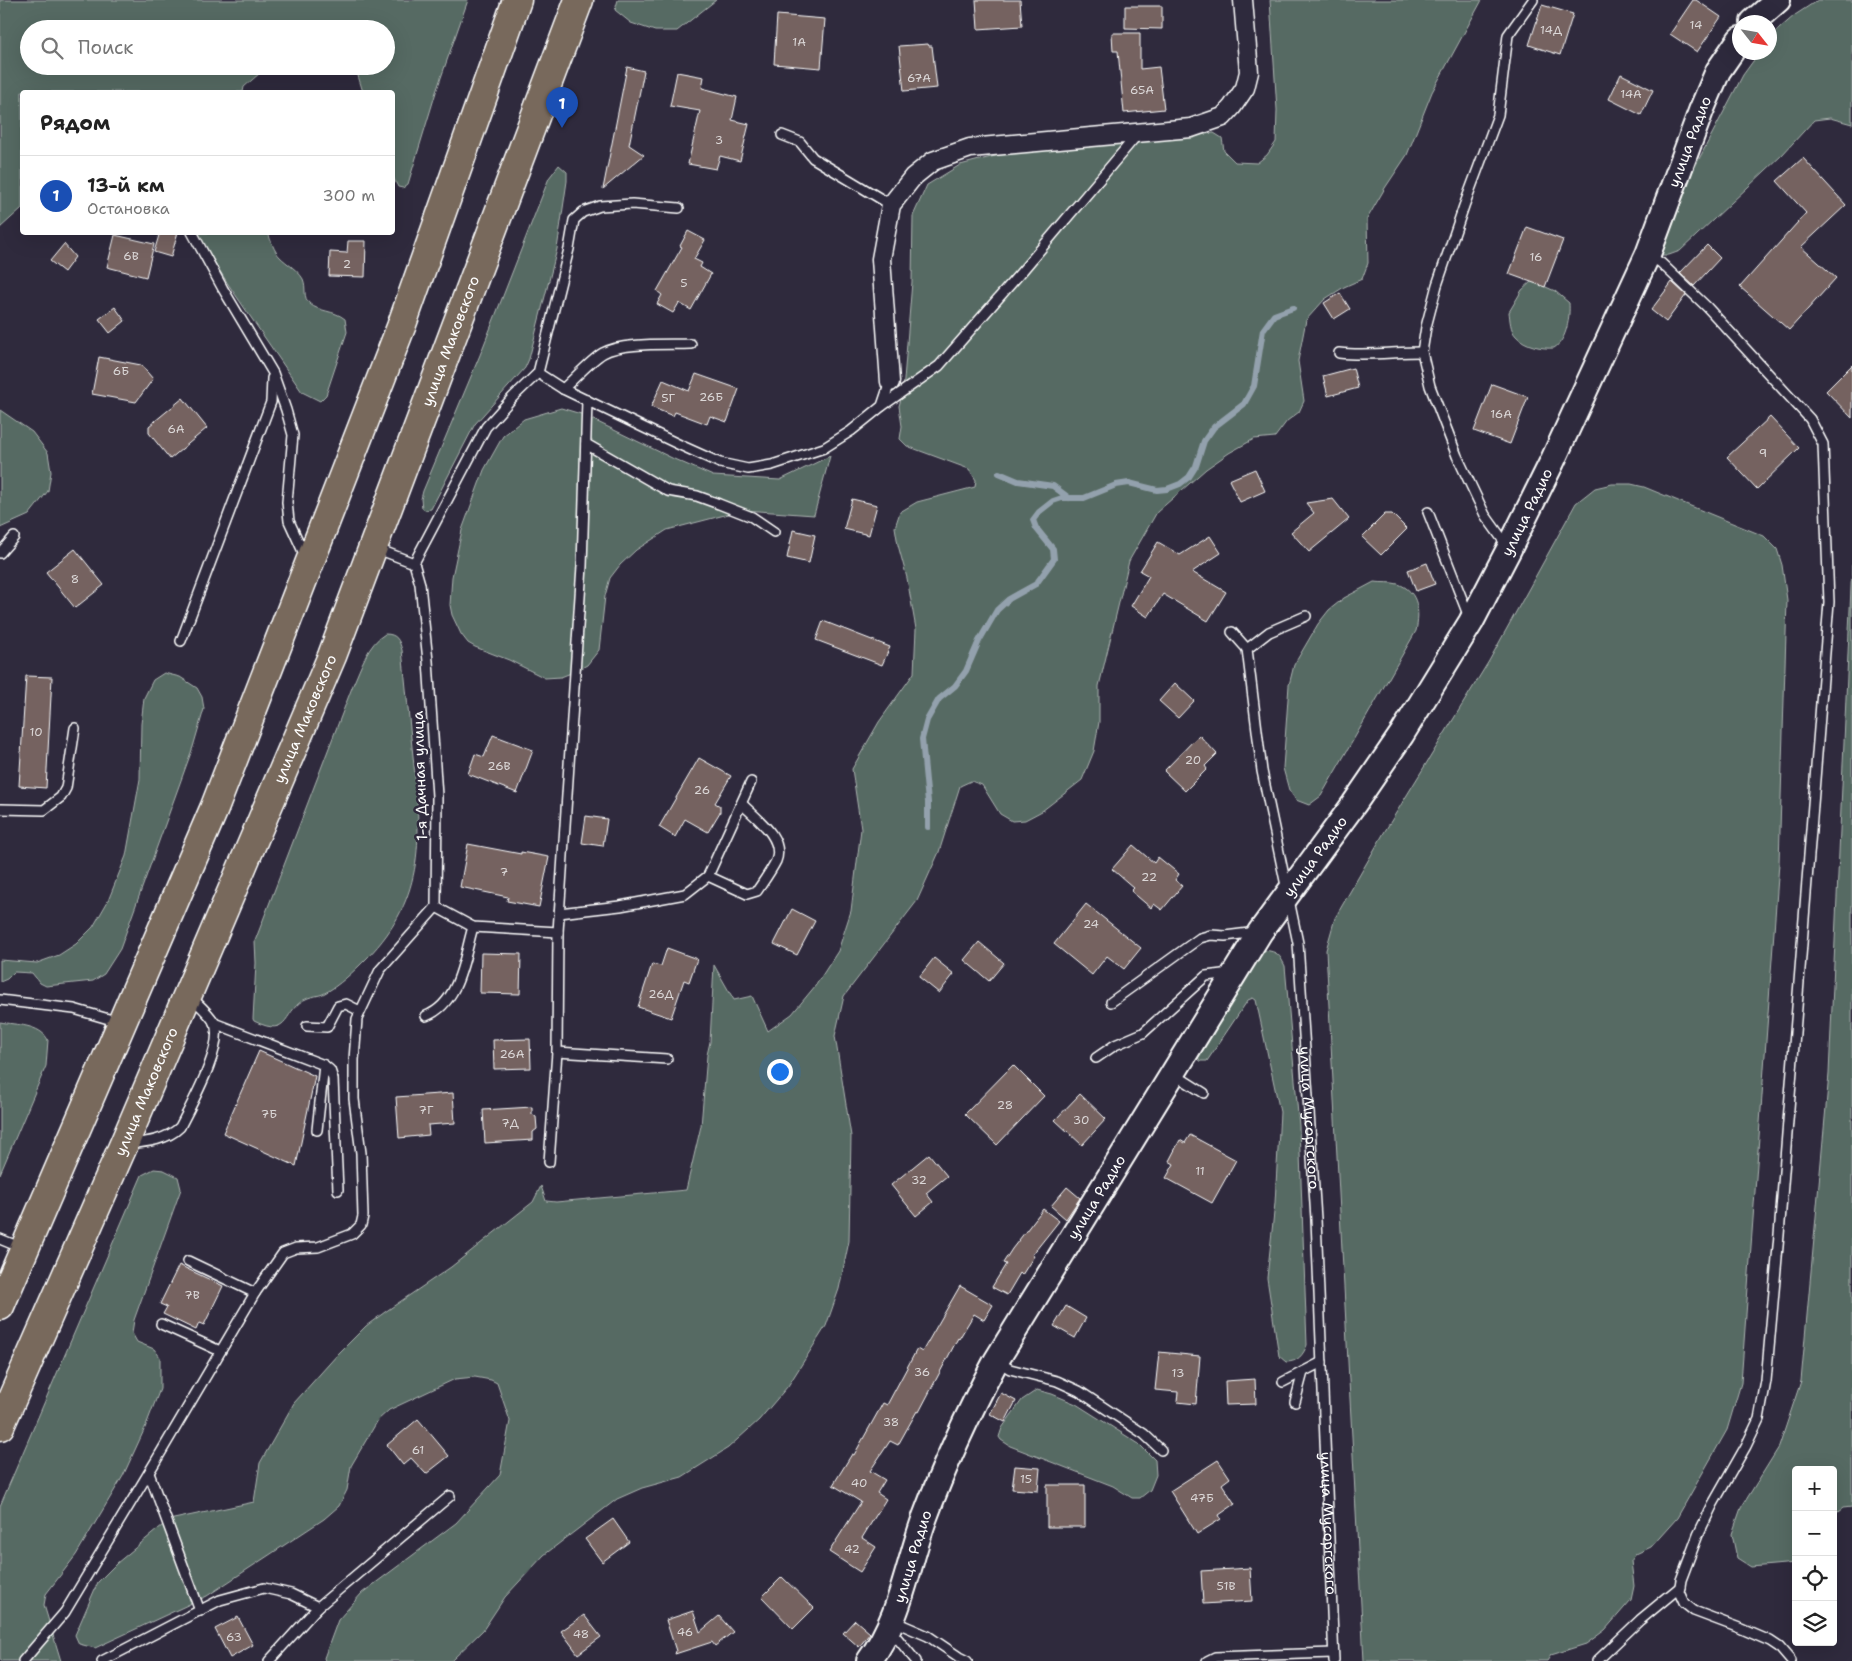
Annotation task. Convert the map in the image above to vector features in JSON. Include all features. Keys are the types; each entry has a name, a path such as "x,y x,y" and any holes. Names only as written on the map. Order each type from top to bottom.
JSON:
{"highway":[{"path":"0,1306 12,1244 122,1023 214,809 401,327 517,0"},
{"name":"улица Маковского","path":"0,1426 124,1144 332,656 579,0"}],"main road":[{"path":"1761,15 1778,0"},
{"name":"улица Радио","path":"869,1661 879,1648 891,1625 924,1518 951,1449 996,1361 1260,932 1354,804 1402,734 1471,622 1509,549 1648,254 1701,111 1718,71 1732,51"}],"street":[{"path":"890,382 882,259 891,205 913,177 933,161 970,148 1191,128 1222,117 1245,88 1249,72 1243,0"}],"lane":[{"path":"1509,549 1485,515 1457,456 1430,386 1422,352 1426,327 1437,285 1498,115 1508,35 1533,0"},
{"path":"538,373 563,389 720,463 736,468 748,469 772,465 824,448 851,431 882,406 939,366 1139,133"},
{"path":"782,136 800,142 814,158 891,205"},
{"path":"372,547 414,563 486,427 538,373 569,249 574,220 583,212 600,206 632,204 679,208"},
{"path":"194,235 273,373 293,435 287,502 289,521 309,565"},
{"path":"1648,254 1661,263 1707,308 1810,420 1823,444 1829,602 1766,1380 1759,1419 1709,1512 1680,1580 1679,1592 1684,1603 1694,1611 1742,1628 1770,1642 1779,1647 1791,1661"},
{"path":"563,389 604,353 642,344 656,346 691,344"},
{"path":"1339,353 1360,355 1386,352 1422,352"},
{"path":"181,641 271,402 273,373"},
{"path":"882,406 890,382"},
{"path":"550,1162 557,1052 558,932 582,566 587,400"},
{"path":"586,444 668,491 697,496 719,504 752,517 774,532"},
{"path":"1428,512 1471,622"},
{"path":"0,553 14,537"},
{"name":"1-я Дачная улица","path":"414,563 420,584 437,796 436,908"},
{"path":"1232,632 1247,649 1269,632 1306,616"},
{"name":"улица Мусоргского","path":"1247,649 1262,771 1289,891 1298,943 1316,1219 1334,1657"},
{"path":"0,808 44,810 61,797 66,788 75,728"},
{"path":"559,914 620,906 685,894 708,876 751,782"},
{"path":"708,876 747,894 757,891 776,860 778,846 767,828 742,804"},
{"path":"23,1661 65,1612 255,1293 282,1254 296,1248 318,1247 352,1234 361,1225 363,1216 354,1099 354,1039 360,1011 380,970 436,908 473,927 558,932"},
{"path":"426,1016 443,1005 458,983 473,927"},
{"path":"1111,1002 1200,938 1211,934 1225,936 1260,932"},
{"path":"1096,1058 1115,1045 1143,1033 1206,976 1236,972"},
{"path":"188,994 214,1023 324,1065 330,1070 333,1079 338,1190"},
{"path":"0,1000 74,1009 122,1023"},
{"path":"307,1026 327,1027 338,1006 346,1004 360,1011"},
{"path":"124,1144 147,1142 173,1134 180,1127 214,1053 217,1040 214,1023"},
{"path":"557,1052 667,1059"},
{"path":"316,1130 324,1065"},
{"path":"1172,1073 1204,1093"},
{"path":"188,1261 255,1293"},
{"path":"161,1324 220,1351"},
{"path":"996,1361 1010,1370 1057,1382 1078,1391 1144,1434 1161,1450"},
{"path":"1283,1382 1322,1362"},
{"path":"1295,1402 1303,1372"},
{"path":"149,1473 200,1611"},
{"path":"269,1661 318,1607 450,1496"},
{"path":"102,1661 220,1600 264,1588 291,1594 318,1607"},
{"path":"1597,1661 1640,1620 1680,1588"},
{"path":"891,1625 916,1661"},
{"path":"891,1625 928,1636 967,1661"},
{"path":"1207,1661 1215,1657 1334,1657"}],"green space":[{"path":"0,0 468,0 436,92 408,184 403,188 398,187 395,181 395,90 362,90 358,75 395,75 395,20 20,20 20,75 258,75 244,87 243,90 20,90 20,210 0,228"},
{"path":"618,0 716,0 677,31 655,31 631,23 615,10"},
{"path":"1270,0 1482,0 1432,92 1407,155 1367,219 1368,263 1362,279 1344,287 1325,299 1306,320 1298,361 1304,401 1299,412 1287,421 1275,437 1254,439 1206,469 1157,512 1129,561 1099,686 1099,722 1094,751 1082,780 1042,811 1025,820 1012,821 1000,814 982,785 971,781 960,786 939,852 917,901 844,996 835,1036 851,1136 849,1241 839,1289 826,1326 788,1386 759,1420 728,1448 682,1477 642,1488 617,1499 544,1555 505,1597 483,1630 451,1661 325,1661 324,1658 338,1620 362,1593 456,1523 500,1475 510,1421 497,1383 475,1377 455,1379 389,1410 378,1420 351,1466 347,1490 339,1506 324,1519 207,1596 95,1648 79,1644 75,1635 98,1582 117,1563 169,1520 254,1502 260,1463 294,1403 338,1354 366,1326 451,1267 533,1202 541,1186 546,1201 556,1202 686,1190 701,1126 707,1055 710,1042 714,965 734,1000 752,996 768,1031 792,1014 816,985 838,951 851,911 861,829 852,769 879,722 914,673 916,629 895,527 900,512 917,502 975,487 976,480 969,469 907,446 900,439 902,426 899,406 903,392 912,282 913,216 927,185 960,165 999,155 1214,133 1222,138 1224,151 1235,162 1257,163 1267,155 1276,142 1277,110"},
{"path":"1818,0 1852,0 1852,124 1830,118 1814,120 1782,155 1680,251 1669,255 1659,255 1656,241 1743,75 1754,60 1777,60 1777,31 1795,15"},
{"path":"559,165 567,172 567,181 557,249 529,359 525,368 475,424 431,509 425,510 422,508 421,499 423,491 480,355 549,178"},
{"path":"199,235 269,235 278,255 303,279 305,295 310,304 345,319 347,332 326,395 320,401 302,392 228,284"},
{"path":"1532,281 1555,291 1569,303 1569,315 1565,334 1554,348 1539,347 1524,342 1514,334 1511,328 1509,312 1522,290"},
{"path":"561,408 581,414 713,476 780,480 830,456 814,515 744,510 667,530 636,550 620,565 610,578 605,596 599,650 587,665 561,677 545,678 468,643 461,634 452,615 450,605 452,577 462,530 484,470 503,436 524,419"},
{"path":"0,410 32,432 48,453 51,472 48,491 29,515 0,528"},
{"path":"1612,484 1631,484 1644,487 1764,536 1777,549 1782,565 1787,600 1779,863 1741,1383 1727,1430 1677,1518 1651,1547 1636,1554 1631,1561 1634,1586 1631,1600 1605,1630 1586,1644 1551,1655 1547,1661 1364,1661 1326,950 1335,918 1385,831 1489,661 1576,503 1595,488"},
{"path":"1852,565 1852,1507 1843,1508 1837,1513 1837,1466 1792,1466 1792,1563 1751,1567 1737,1558 1732,1534 1741,1508 1779,1447 1801,1381 1829,1074"},
{"path":"1374,582 1398,584 1410,592 1414,597 1418,610 1416,631 1321,796 1309,805 1296,800 1289,790 1283,768 1289,685 1294,665 1318,624 1329,610 1344,598"},
{"path":"385,634 397,638 402,650 416,785 418,838 416,863 410,888 401,912 387,935 357,968 329,991 308,998 300,1003 281,1025 275,1027 266,1026 253,1019 256,963 255,941 353,685 366,656 379,638"},
{"path":"164,673 180,677 197,688 202,697 204,709 193,747 120,949 104,974 93,981 46,986 40,983 32,973 14,972 7,979 0,982 0,960 37,963 59,955 76,944 93,927 108,901 126,856 140,779 141,724 144,698 153,680"},
{"path":"1264,950 1278,954 1285,966 1299,1126 1307,1345 1300,1357 1294,1361 1286,1362 1279,1356 1267,1278 1275,1203 1280,1112 1256,1000 1253,998 1248,1000 1207,1061 1200,1061 1197,1055 1254,956"},
{"path":"0,1022 34,1028 48,1040 46,1066 0,1174"},
{"path":"154,1169 164,1170 178,1177 181,1189 134,1320 132,1333 137,1342 154,1349 160,1357 160,1389 123,1476 76,1555 46,1594 44,1605 61,1661 0,1661 0,1506 142,1175"},
{"path":"1037,1390 1076,1404 1139,1444 1155,1460 1156,1475 1150,1490 1140,1498 1132,1498 1113,1486 1010,1446 1001,1440 999,1437 1002,1428 1022,1400"}],"building":[{"path":"976,0 1020,0 1022,26 978,29"},
{"path":"1693,0 1696,0 1721,17 1697,52 1670,34"},
{"path":"1542,5 1573,14 1560,55 1529,45"},
{"path":"1125,6 1162,6 1162,29 1125,28"},
{"path":"777,15 825,19 821,68 774,64"},
{"path":"1112,33 1140,33 1140,69 1159,67 1164,109 1124,113 1118,51 1113,51"},
{"path":"928,44 932,46 937,88 904,91 899,46"},
{"path":"627,67 644,71 629,145 644,155 603,189"},
{"path":"677,72 704,77 702,88 737,97 732,120 749,124 740,161 720,156 716,169 688,164 700,111 670,106"},
{"path":"1621,74 1653,90 1641,115 1609,99"},
{"path":"1803,158 1846,205 1801,247 1836,278 1789,330 1740,287 1806,213 1777,181"},
{"path":"1527,227 1563,240 1545,287 1509,274"},
{"path":"688,231 705,240 694,259 702,263 700,267 711,274 691,310 679,303 673,313 657,304 662,295 657,291 682,247 680,246"},
{"path":"115,235 154,244 146,277 107,267"},
{"path":"159,235 177,235 171,257 154,252"},
{"path":"348,241 366,241 365,277 329,276 330,252 347,253"},
{"path":"64,244 75,257 64,272 50,261"},
{"path":"1707,245 1720,258 1694,286 1680,273"},
{"path":"1672,282 1686,295 1666,322 1651,310"},
{"path":"1340,293 1350,309 1334,319 1324,303"},
{"path":"115,307 125,321 110,333 99,319"},
{"path":"99,357 141,365 153,379 136,402 92,394"},
{"path":"1852,365 1852,418 1826,391"},
{"path":"1353,368 1358,388 1328,396 1323,376"},
{"path":"696,374 739,389 727,422 710,416 707,424 675,412 673,416 651,407 663,380 689,391"},
{"path":"1492,384 1528,397 1510,444 1474,431"},
{"path":"183,398 207,428 170,459 149,433 149,426"},
{"path":"1770,417 1799,448 1757,489 1727,457"},
{"path":"1255,469 1265,491 1240,502 1229,480"},
{"path":"852,499 877,505 869,535 844,529"},
{"path":"1333,499 1349,519 1309,552 1291,532 1314,513 1306,503"},
{"path":"1385,514 1392,514 1407,529 1381,555 1362,537"},
{"path":"793,530 815,535 809,563 787,558"},
{"path":"1210,536 1221,553 1192,572 1226,592 1208,621 1163,594 1148,617 1131,606 1149,576 1140,571 1158,542 1180,555"},
{"path":"75,549 104,585 75,608 46,572"},
{"path":"1427,563 1435,584 1416,591 1408,570"},
{"path":"823,621 890,647 882,665 816,640"},
{"path":"26,676 52,677 46,788 19,786"},
{"path":"1175,683 1194,701 1178,718 1159,701"},
{"path":"493,735 533,750 517,793 468,774 475,754 484,757"},
{"path":"1199,735 1217,754 1205,766 1207,769 1185,791 1164,771"},
{"path":"699,758 731,776 715,803 720,806 720,812 708,832 685,819 675,837 659,827"},
{"path":"586,816 607,819 603,846 582,843"},
{"path":"468,844 549,857 539,907 507,901 508,897 460,887"},
{"path":"1133,845 1154,863 1158,857 1179,874 1175,880 1182,886 1162,910 1154,904 1151,908 1131,891 1134,888 1112,869"},
{"path":"1086,904 1141,948 1124,969 1107,956 1092,975 1054,944"},
{"path":"792,909 815,921 797,955 774,944"},
{"path":"979,942 1004,963 989,981 964,960"},
{"path":"667,948 697,959 689,982 684,980 671,1018 638,1007 652,964 661,966"},
{"path":"481,953 521,954 520,994 480,993"},
{"path":"934,958 954,974 939,993 919,977"},
{"path":"530,1039 531,1068 494,1069 493,1040"},
{"path":"259,1051 315,1076 296,1166 223,1133"},
{"path":"1013,1065 1044,1096 997,1145 965,1114"},
{"path":"453,1093 455,1123 428,1125 429,1135 399,1138 396,1097"},
{"path":"1080,1094 1106,1119 1082,1145 1055,1120"},
{"path":"532,1107 532,1114 536,1117 537,1129 533,1132 533,1140 485,1143 483,1110"},
{"path":"1190,1135 1236,1160 1212,1203 1166,1178 1174,1164 1169,1161 1180,1140 1185,1143"},
{"path":"929,1154 947,1176 926,1193 933,1202 916,1216 891,1185"},
{"path":"1067,1187 1080,1198 1066,1219 1051,1206"},
{"path":"1043,1209 1059,1221 1032,1255 1034,1256 1022,1275 1020,1273 1007,1295 992,1287 1006,1264 1003,1263 1012,1249"},
{"path":"179,1265 223,1286 204,1325 199,1323 196,1330 163,1314 167,1307 160,1304"},
{"path":"960,1286 993,1305 984,1320 974,1314 958,1338 919,1412 917,1411 898,1445 890,1441 870,1471 885,1480 877,1493 886,1499 862,1538 876,1547 860,1572 829,1552 861,1502 833,1485 852,1454 854,1455 883,1403 887,1405 917,1349 922,1352"},
{"path":"1066,1306 1086,1318 1075,1338 1054,1326"},
{"path":"1159,1352 1200,1356 1196,1404 1177,1402 1178,1392 1155,1390"},
{"path":"1255,1379 1256,1404 1226,1405 1225,1381"},
{"path":"1001,1393 1016,1401 1005,1422 990,1414"},
{"path":"418,1419 449,1456 426,1474 411,1458 403,1465 387,1445"},
{"path":"1218,1460 1230,1478 1222,1484 1235,1504 1219,1515 1221,1519 1197,1534 1170,1491"},
{"path":"1015,1466 1040,1468 1038,1491 1012,1489"},
{"path":"1047,1485 1085,1485 1085,1527 1047,1527"},
{"path":"613,1519 629,1542 602,1562 585,1539"},
{"path":"1250,1568 1252,1601 1203,1604 1201,1571"},
{"path":"782,1577 814,1608 793,1629 762,1597"},
{"path":"693,1611 700,1632 719,1616 733,1632 715,1646 712,1642 675,1654 676,1651 666,1620"},
{"path":"584,1615 601,1637 578,1654 561,1631"},
{"path":"238,1617 253,1645 230,1658 215,1629"},
{"path":"855,1620 870,1633 859,1647 843,1633"}],"waterway":[{"path":"928,827 928,802 922,739 927,720 939,699 955,686 966,671 979,641 997,610 1009,599 1036,584 1054,559 1053,549 1036,528 1033,520 1039,512 1053,501 1062,498 1084,498 1116,485 1129,483 1157,490 1167,489 1180,484 1189,477 1196,466 1204,441 1214,427 1244,404 1254,386 1263,330 1274,315 1293,308"},
{"path":"999,473 1018,481 1053,486 1069,498"}],"place":[{"name":"13-й км","path":"562,128"}]}
